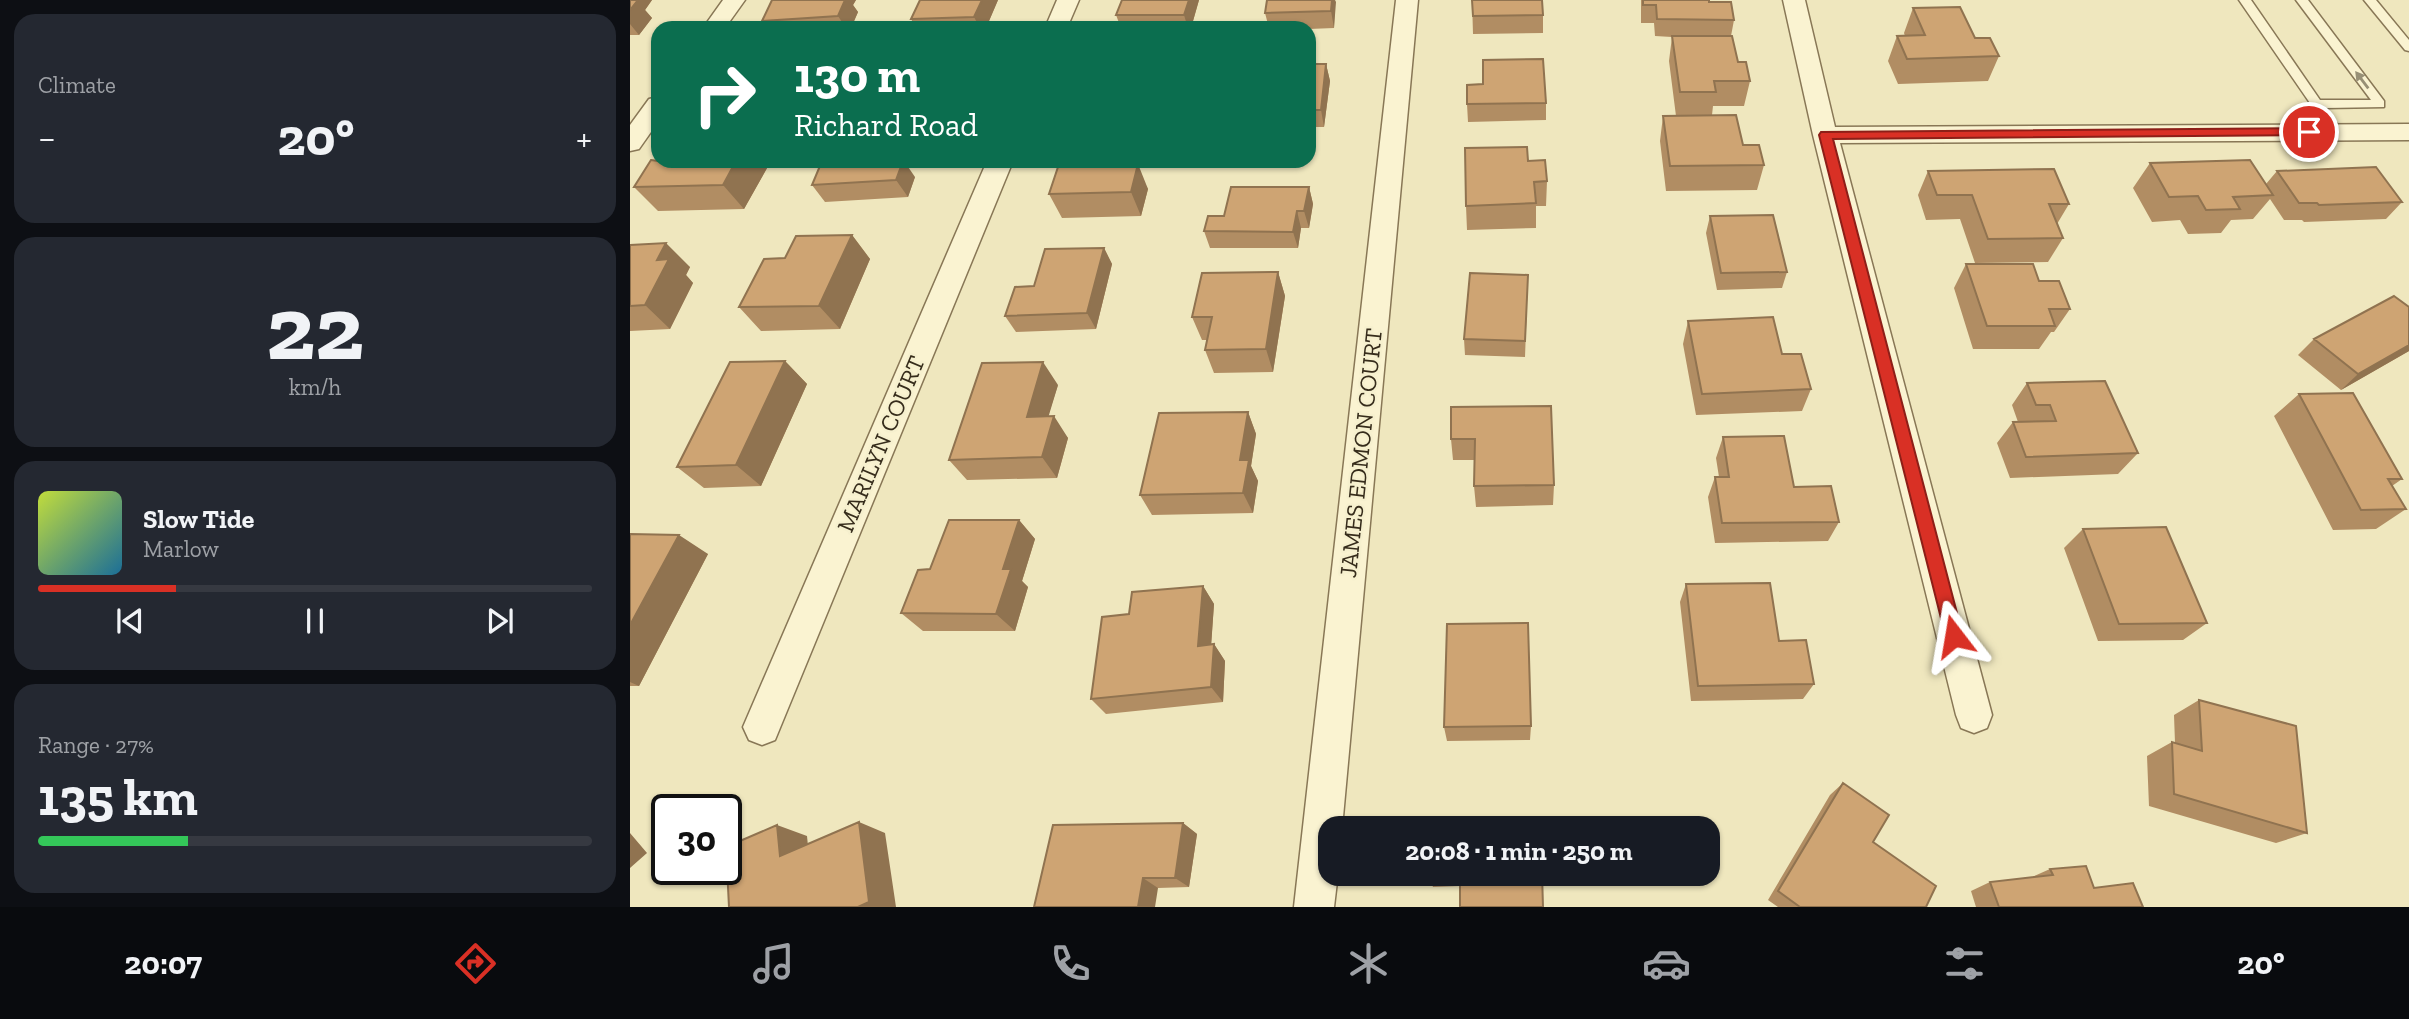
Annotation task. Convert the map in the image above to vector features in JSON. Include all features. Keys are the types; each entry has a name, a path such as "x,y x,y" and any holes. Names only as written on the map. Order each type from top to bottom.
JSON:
{"street":[{"path":"719,21 734,0"},
{"path":"1059,21 1068,0"},
{"name":"JAMES EDMON COURT","path":"1314,907 1407,0"},
{"path":"1794,0 1825,135 1974,715"},
{"path":"630,143 651,114"},
{"path":"1825,135 2409,132"},
{"name":"MARILYN COURT","path":"762,727 997,168"}],"lane":[{"path":"2245,0 2336,132"},
{"path":"2302,0 2380,104 2317,104"},
{"path":"2370,0 2409,47"}],"building":[{"path":"630,0 638,0 630,10"},
{"path":"772,0 845,0 838,16 762,21"},
{"path":"920,0 982,0 974,17 911,19"},
{"path":"1122,0 1189,0 1184,15 1116,15"},
{"path":"1267,0 1332,0 1331,11 1265,13"},
{"path":"1472,0 1542,0 1543,15 1473,16"},
{"path":"1643,0 1731,2 1734,20 1657,19 1656,5 1643,5"},
{"path":"1960,7 1975,38 1990,38 1999,56 1907,59 1897,36 1925,35 1913,8"},
{"path":"1672,36 1732,36 1738,62 1746,62 1750,81 1714,81 1716,92 1680,92"},
{"path":"1543,59 1546,103 1467,104 1467,85 1483,84 1483,60"},
{"path":"1316,64 1326,64 1321,110 1316,110"},
{"path":"1736,115 1743,145 1759,145 1764,165 1670,166 1663,116"},
{"path":"1527,147 1528,161 1545,160 1547,181 1534,182 1536,203 1466,206 1465,148"},
{"path":"651,160 651,168 732,168 723,185 634,187"},
{"path":"2250,160 2273,195 2233,197 2240,209 2206,210 2198,196 2169,197 2150,163"},
{"path":"2376,167 2402,202 2319,205 2299,203 2277,171"},
{"path":"819,168 900,168 896,180 812,185"},
{"path":"1058,168 1137,168 1131,192 1049,194"},
{"path":"2054,169 2069,204 2049,204 2063,238 1988,239 1972,195 1937,195 1928,171"},
{"path":"1231,187 1309,187 1304,211 1297,211 1293,232 1204,231 1208,216 1224,216"},
{"path":"1773,215 1787,272 1721,273 1710,216"},
{"path":"852,235 819,306 739,307 764,259 785,258 796,236"},
{"path":"666,243 657,260 669,259 645,305 630,306 630,245"},
{"path":"1104,248 1087,313 1005,316 1015,287 1034,286 1045,249"},
{"path":"1966,264 2033,264 2039,281 2059,281 2070,309 2049,309 2055,326 1987,326"},
{"path":"1278,272 1266,349 1205,350 1212,317 1192,317 1202,273"},
{"path":"1470,273 1528,275 1525,341 1464,339"},
{"path":"2394,296 2409,307 2409,345 2358,374 2314,339"},
{"path":"1773,317 1782,354 1801,354 1811,389 1702,394 1688,321"},
{"path":"785,361 736,465 677,467 730,362"},
{"path":"1043,362 1027,417 1054,416 1042,457 949,460 982,363"},
{"path":"2105,381 2138,453 2026,457 2013,422 2056,421 2050,405 2036,405 2027,383"},
{"path":"2353,393 2402,479 2388,479 2406,509 2361,510 2299,394"},
{"path":"1551,406 1554,485 1474,486 1475,439 1451,439 1451,407"},
{"path":"1248,412 1240,460 1249,460 1243,493 1140,495 1159,413"},
{"path":"1784,436 1794,487 1831,486 1839,522 1722,523 1715,477 1729,477 1723,437"},
{"path":"949,520 1019,520 1003,569 1011,569 996,614 901,613 918,570 930,569"},
{"path":"2166,527 2207,623 2119,624 2083,529"},
{"path":"630,534 679,535 630,625"},
{"path":"1770,583 1779,641 1806,640 1814,684 1698,686 1686,584"},
{"path":"1203,586 1198,646 1214,644 1211,687 1091,699 1102,617 1129,614 1132,592"},
{"path":"1528,623 1531,726 1444,727 1447,624"},
{"path":"2199,700 2296,726 2307,833 2174,794 2172,742 2202,751"},
{"path":"1843,783 1889,815 1873,842 1936,886 1926,907 1800,907 1778,891"},
{"path":"859,822 869,902 858,907 729,907 728,885 742,885 742,840 777,825 780,856"},
{"path":"1183,823 1175,878 1143,878 1138,907 1034,907 1053,825"},
{"path":"2086,866 2094,888 2133,883 2143,907 1999,907 1990,882 2053,875 2050,869"},
{"path":"1460,886 1542,886 1543,907 1460,907"}],"route":[{"path":"1954,636 1825,135 2309,132"}]}
